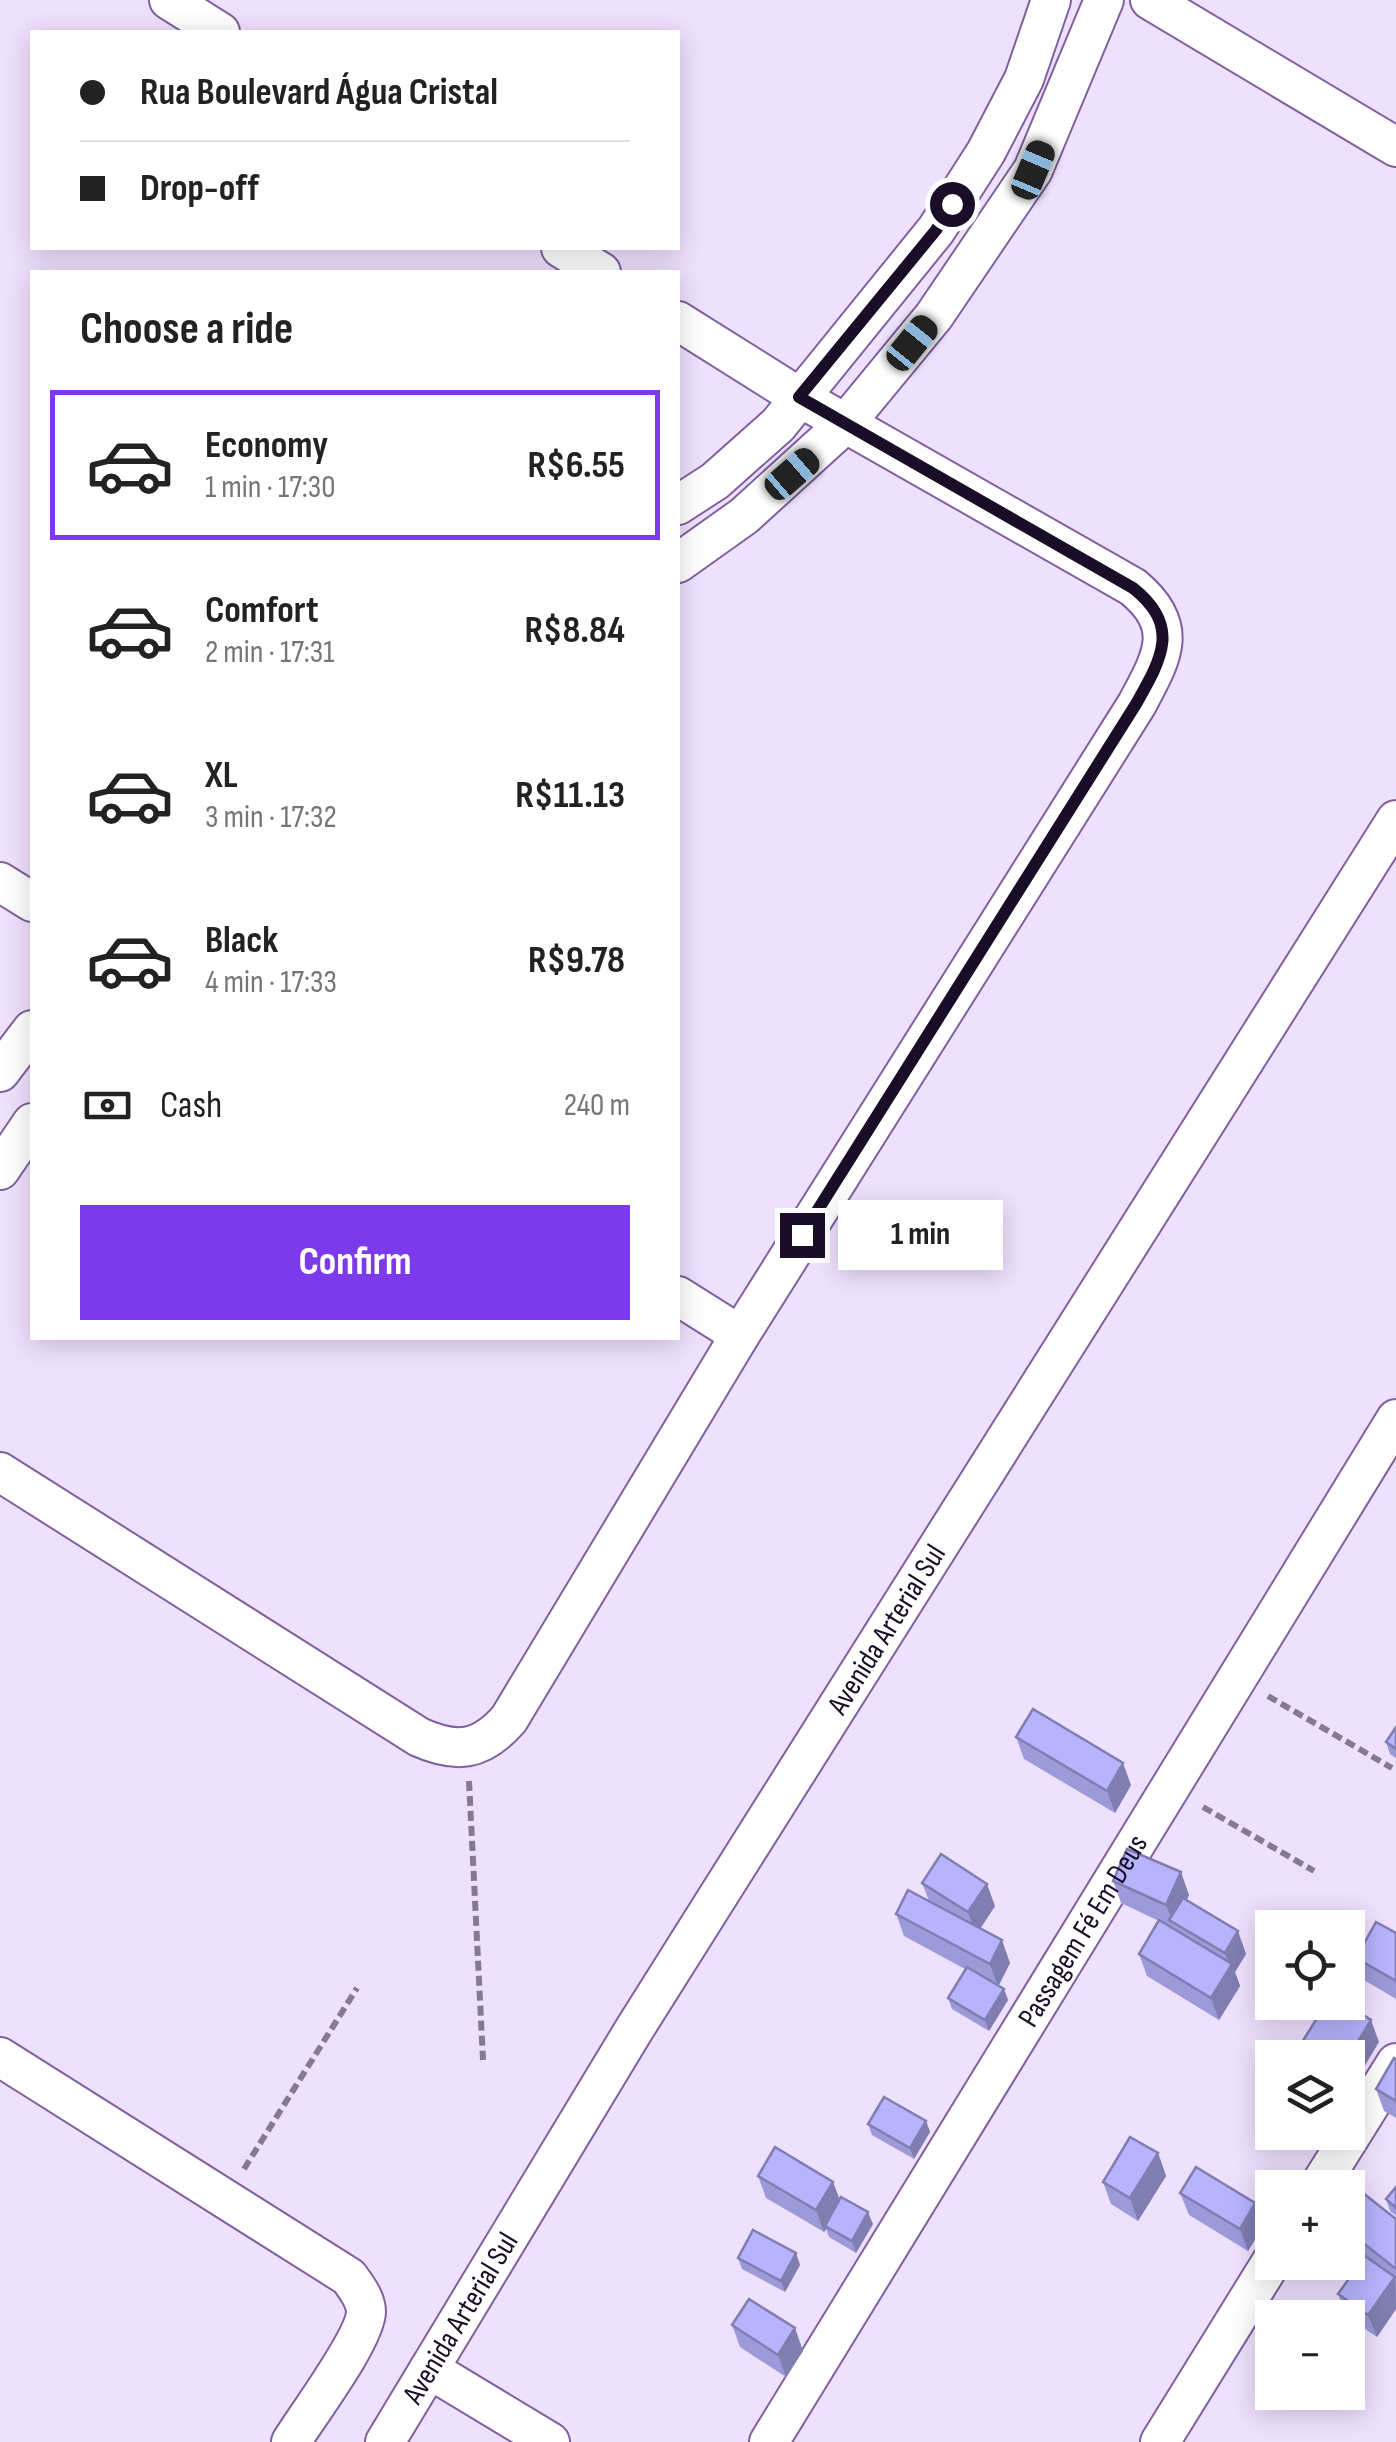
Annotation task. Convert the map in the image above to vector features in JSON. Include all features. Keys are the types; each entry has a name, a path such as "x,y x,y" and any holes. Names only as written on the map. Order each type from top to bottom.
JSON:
{"street":[{"path":"169,0 217,30"},
{"path":"680,504 728,470 778,426 936,230 976,168 1024,79 1052,0"},
{"path":"680,562 744,516 845,424 934,316 1033,170 1104,0"},
{"path":"1150,0 1396,147"},
{"path":"565,250 598,270"},
{"path":"0,1472 419,1736 441,1747 467,1746 496,1734 509,1720 740,1335 1136,704 1157,667 1163,641 1163,622 1151,602 1133,588 799,397 680,322"},
{"name":"Avenida Arterial Sul","path":"385,2442 635,2028 1396,820"},
{"path":"0,882 30,901"},
{"path":"0,1072 30,1033"},
{"path":"0,1170 30,1126"},
{"path":"680,1297 740,1335"},
{"name":"Passagem Fé Em Deus","path":"769,2442 1396,1420"},
{"path":"0,2056 349,2277 366,2314 352,2348 291,2442"},
{"path":"1329,2170 1396,2063"},
{"path":"1160,2442 1260,2280"},
{"path":"429,2369 550,2442"}],"path":[{"path":"1260,1692 1392,1768"},
{"path":"467,1746 483,2060"},
{"path":"1170,1788 1314,1871"},
{"path":"225,2200 357,1988"}],"building":[{"path":"1033,1709 1123,1763 1107,1791 1016,1737"},
{"path":"1396,1727 1396,1749 1386,1742"},
{"path":"1127,1849 1181,1872 1166,1905 1113,1881"},
{"path":"941,1854 987,1884 968,1912 922,1883"},
{"path":"908,1890 1002,1940 990,1964 896,1914"},
{"path":"1183,1898 1238,1931 1225,1953 1169,1920"},
{"path":"1159,1920 1232,1964 1211,1998 1139,1954"},
{"path":"1376,1922 1396,1933 1396,1981 1365,1963 1365,1942"},
{"path":"967,1967 1004,1989 985,2020 948,1998"},
{"path":"1365,2016 1371,2020 1359,2040 1303,2040 1316,2020 1365,2020"},
{"path":"1396,2059 1396,2101 1376,2089"},
{"path":"884,2097 926,2121 910,2148 868,2124"},
{"path":"1130,2137 1158,2153 1130,2198 1103,2182"},
{"path":"775,2147 833,2182 816,2210 758,2176"},
{"path":"1196,2167 1255,2203 1240,2229 1180,2193"},
{"path":"1396,2187 1396,2208 1386,2199"},
{"path":"1365,2195 1396,2219 1396,2269 1365,2244"},
{"path":"841,2197 868,2212 852,2241 825,2226"},
{"path":"753,2230 796,2253 781,2281 738,2258"},
{"path":"1365,2256 1395,2277 1368,2315 1365,2300 1347,2300 1338,2294 1348,2280 1365,2280"},
{"path":"749,2299 795,2328 778,2355 732,2325"}],"route":[{"path":"802,1235 1136,704 1157,667 1163,641 1163,622 1151,602 1133,588 799,397 936,230 952,204"}]}
